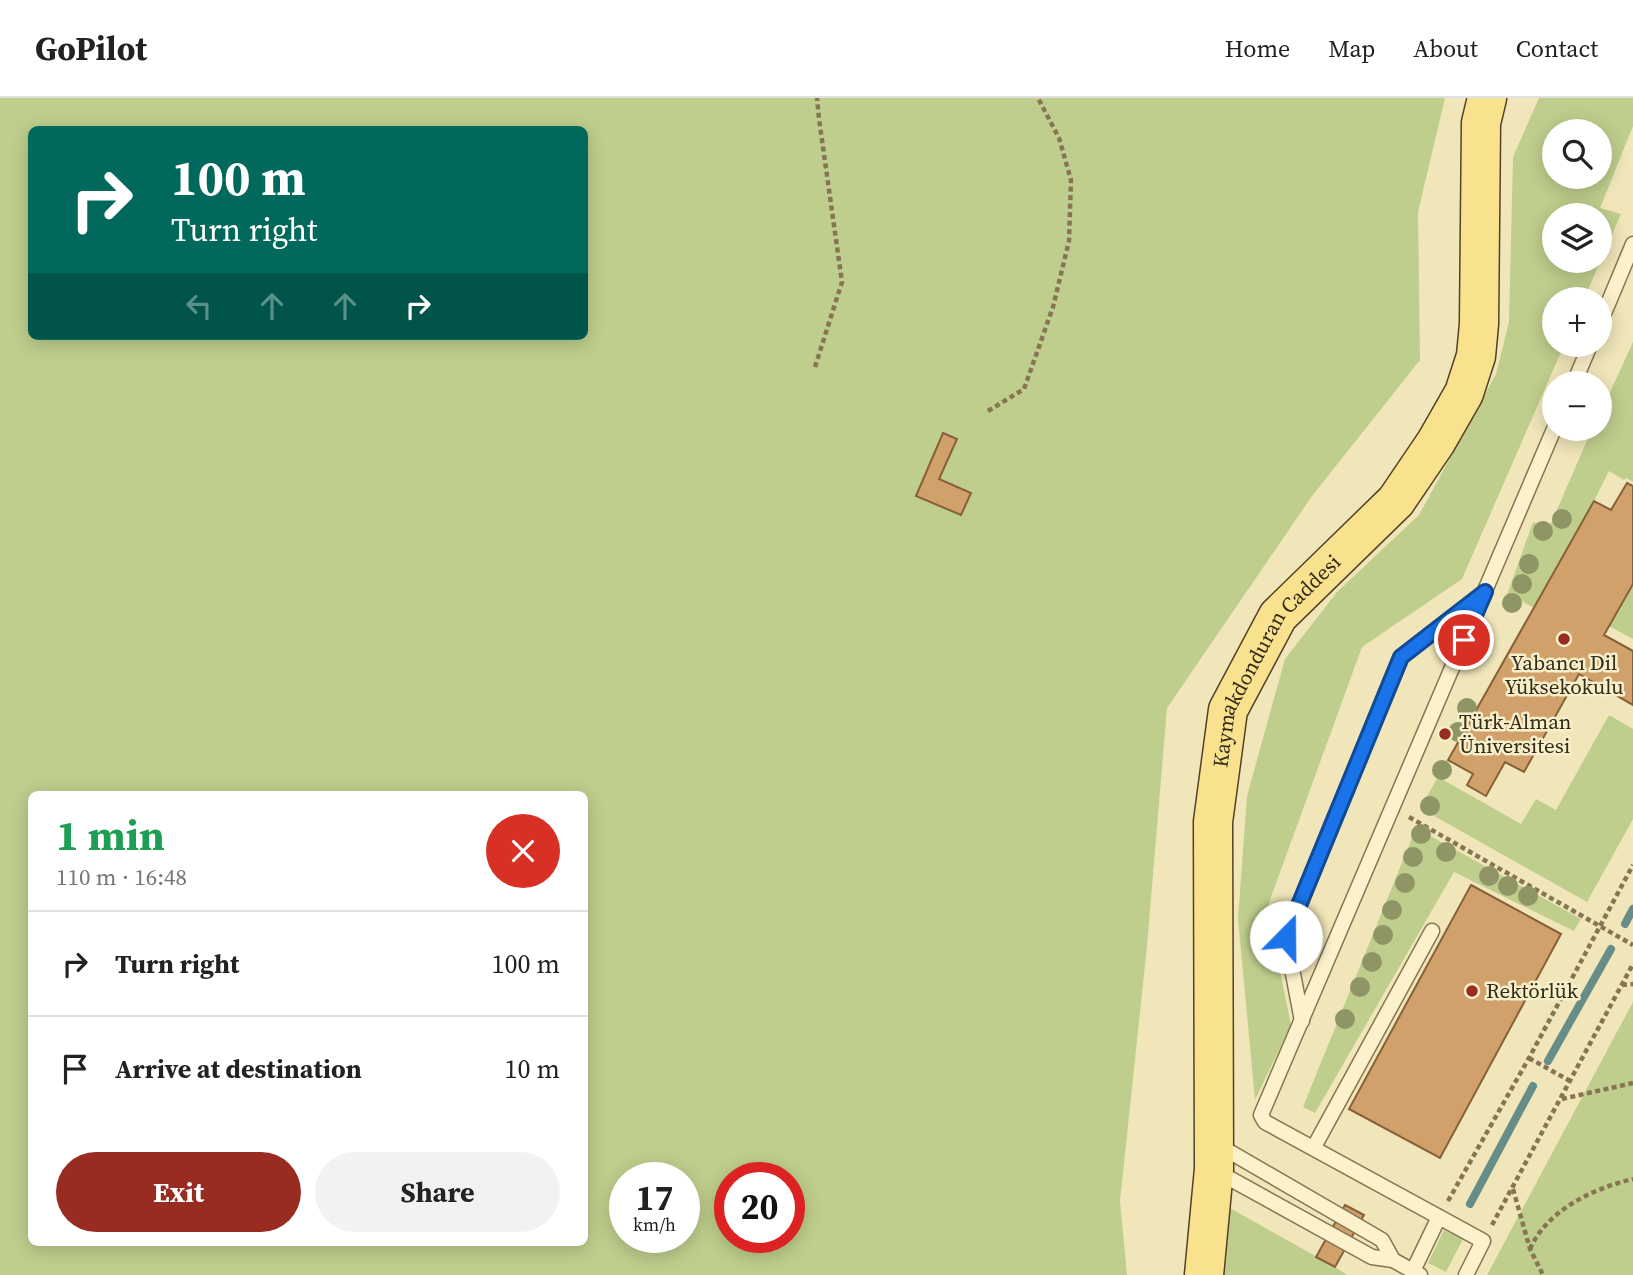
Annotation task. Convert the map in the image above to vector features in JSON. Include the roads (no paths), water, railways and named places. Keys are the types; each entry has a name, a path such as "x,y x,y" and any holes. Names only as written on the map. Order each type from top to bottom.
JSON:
{"main road":[{"name":"Kaymakdonduran Caddesi","path":"1203,1275 1214,1156 1213,822 1228,710 1278,616 1396,502 1436,442 1464,393 1476,356 1479,324 1481,123 1487,98"}],"lane":[{"path":"1612,294 1633,244"},
{"path":"1466,1275 1483,1241 1265,1122 1261,1115 1549,441"},
{"path":"1302,1021 1286,937 1401,657 1485,592"},
{"path":"1314,1147 1432,931"},
{"path":"1214,1156 1382,1240 1393,1260"},
{"path":"1214,1156 1372,1257 1393,1260 1417,1273 1439,1217"}],"waterway":[{"path":"1625,924 1633,909"},
{"path":"1548,1061 1611,949"},
{"path":"1470,1204 1533,1086"}],"place":[{"name":"Yabancı Dil Yüksekokulu","path":"1564,639"},
{"name":"Türk-Alman Üniversitesi","path":"1445,734"},
{"name":"Rektörlük","path":"1472,991"}]}
